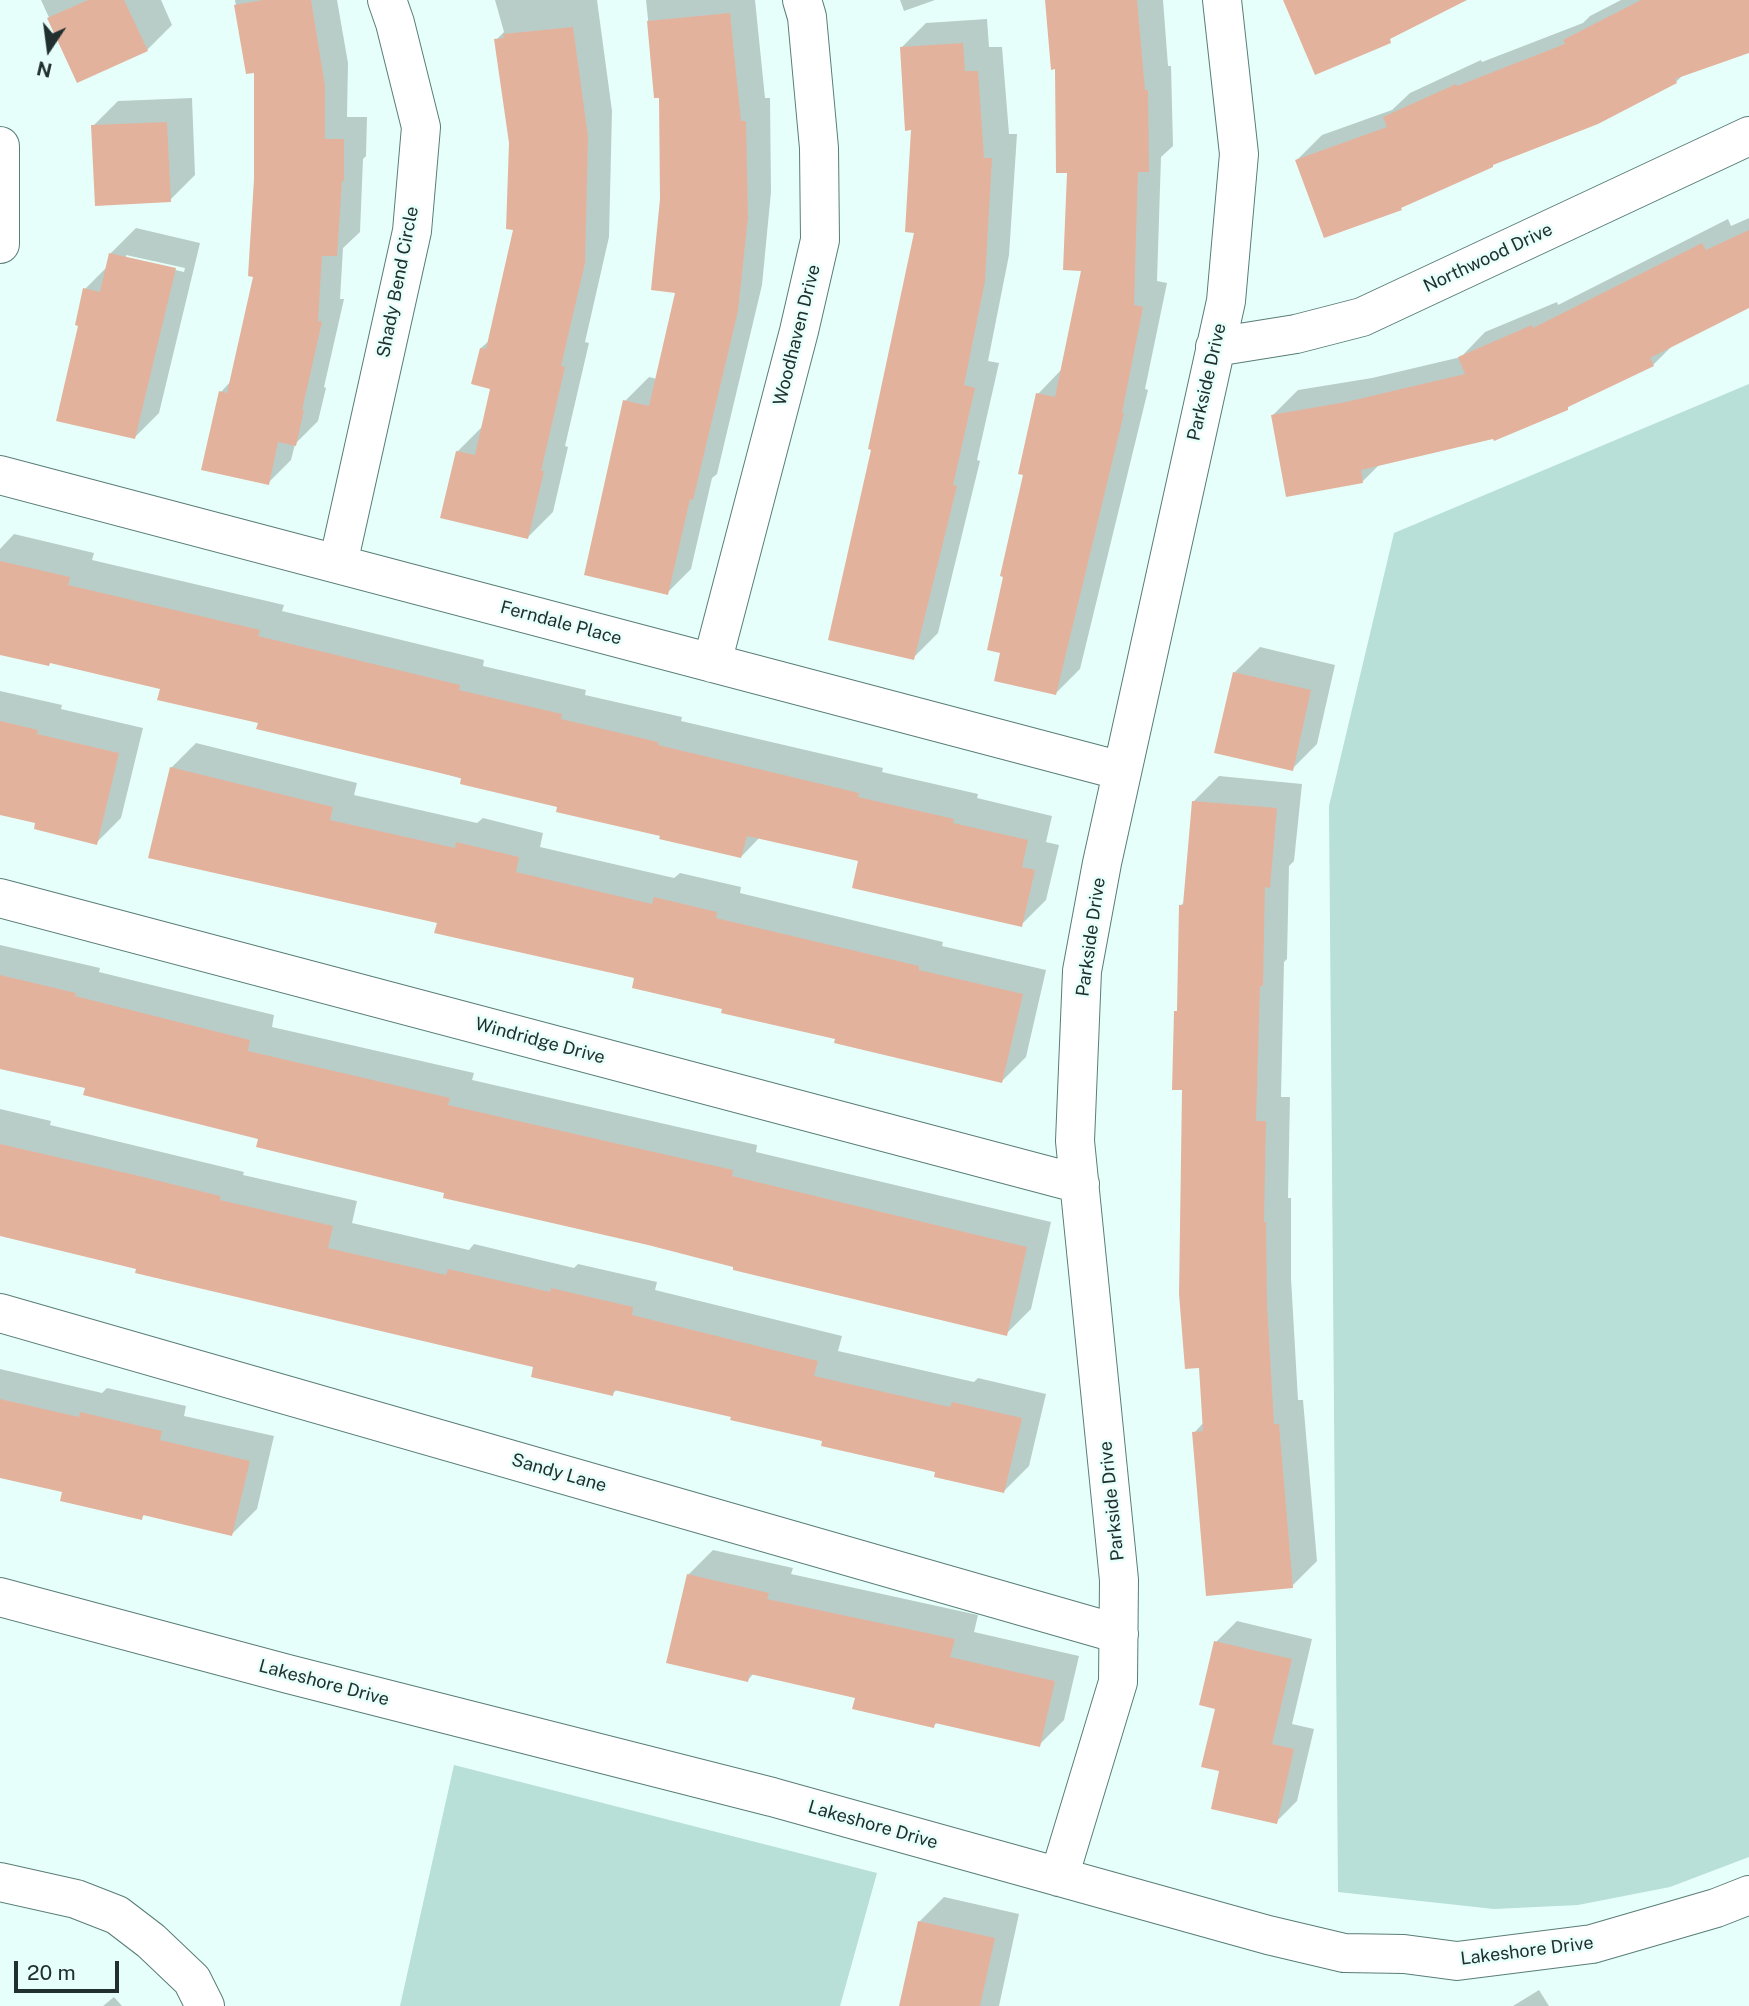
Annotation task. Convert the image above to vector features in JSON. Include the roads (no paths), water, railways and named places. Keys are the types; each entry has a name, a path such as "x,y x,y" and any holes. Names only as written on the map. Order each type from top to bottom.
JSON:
{"street":[{"name":"Shady Bend Circle","path":"338,565 412,231 421,128 387,0"},
{"name":"Woodhaven Drive","path":"712,663 799,331 820,240 820,148 807,17 802,0"},
{"name":"Parkside Drive","path":"1059,1877 1118,1682 1119,1580 1075,1141 1082,971 1102,863 1226,301 1239,154 1222,0"},
{"name":"Northwood Drive","path":"1215,347 1296,334 1362,317 1749,136"},
{"path":"0,146 0,244"},
{"name":"Ferndale Place","path":"0,475 1122,771"},
{"name":"Windridge Drive","path":"0,898 1080,1184"},
{"name":"Sandy Lane","path":"0,1313 1119,1634"},
{"name":"Lakeshore Drive","path":"0,1597 288,1674 772,1797 1268,1935 1344,1953 1404,1954 1457,1962 1592,1944 1716,1908 1749,1895"},
{"path":"0,1882 76,1899 117,1915 151,1941 192,1980 205,2006"}]}
